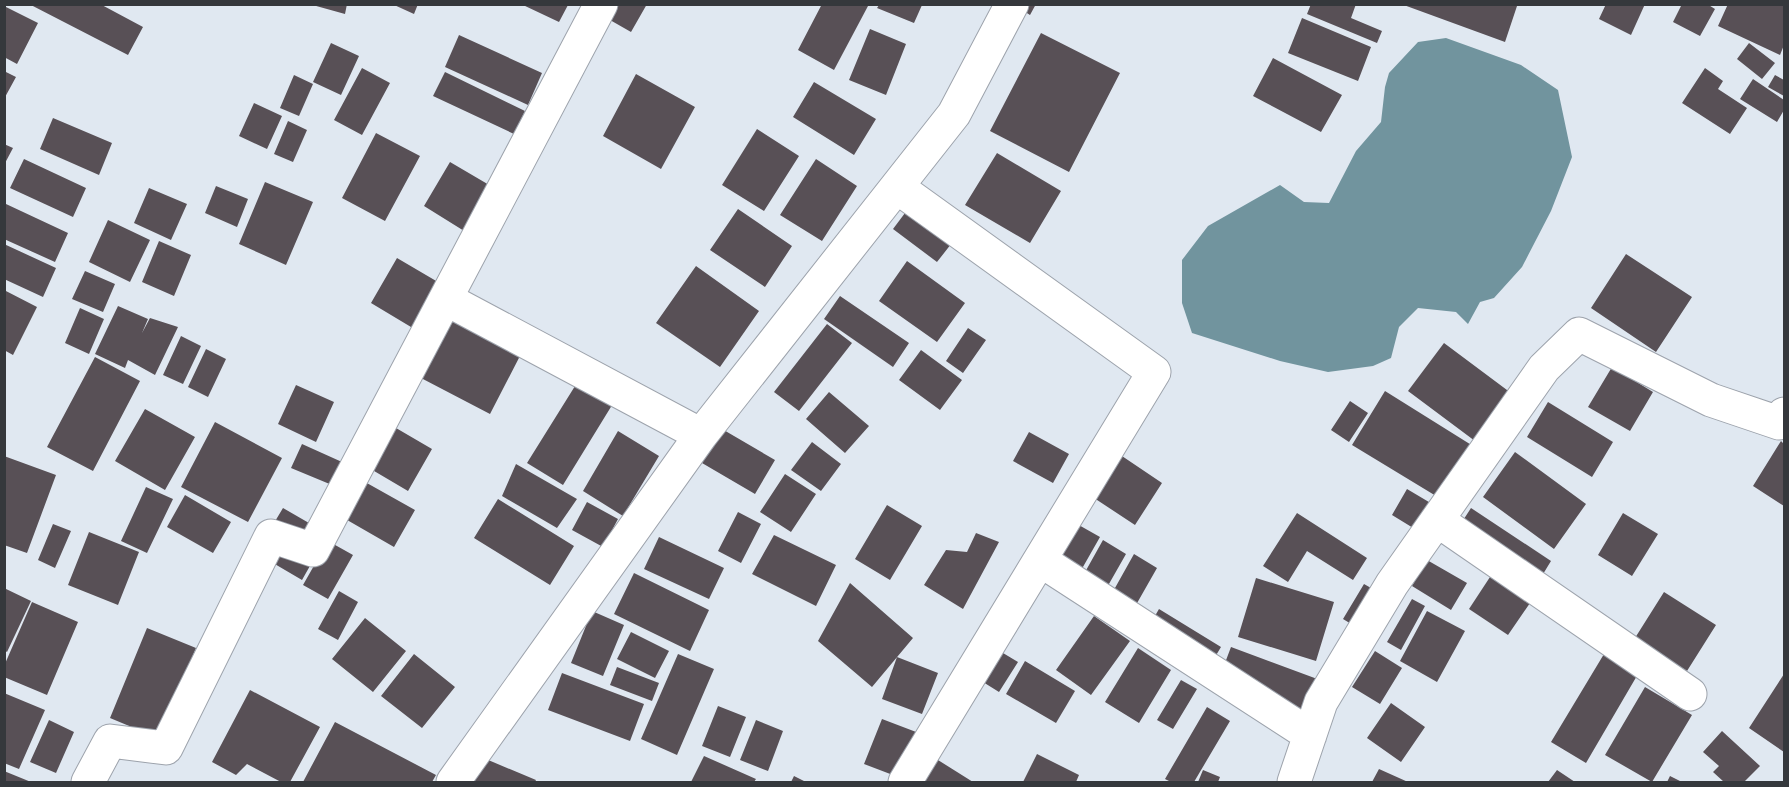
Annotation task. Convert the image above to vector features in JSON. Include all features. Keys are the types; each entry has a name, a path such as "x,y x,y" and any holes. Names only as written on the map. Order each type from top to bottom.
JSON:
{"street":[{"path":"88,783 110,741 166,748 271,536 313,550 601,4"},
{"path":"453,783 701,435 954,114 1012,4"},
{"path":"897,187 1154,372 905,783"},
{"path":"446,299 701,435"},
{"path":"1294,783 1321,702 1392,584 1544,368 1579,334 1712,400 1783,421"},
{"path":"1437,520 1690,694"},
{"path":"1040,560 1310,735"}],"water":[{"path":"1446,38 1521,65 1558,90 1572,157 1551,211 1522,267 1494,298 1480,302 1468,324 1456,312 1418,308 1399,327 1391,358 1373,366 1328,372 1280,361 1192,333 1182,303 1182,260 1208,226 1280,185 1304,202 1329,203 1356,151 1381,122 1389,73 1418,42"}],"building":[{"path":"29,4 100,4 143,27 128,55"},
{"path":"309,4 347,4 345,14"},
{"path":"392,4 418,4 414,14"},
{"path":"582,4 647,4 631,32"},
{"path":"822,4 868,6 834,70 798,50"},
{"path":"1013,4 1036,4 1030,15"},
{"path":"1311,4 1356,4 1351,18 1382,31 1377,43 1307,14"},
{"path":"1401,4 1512,4 1517,6 1505,42"},
{"path":"1606,4 1645,4 1631,35 1599,19"},
{"path":"1682,4 1707,4 1715,9 1700,36 1673,22"},
{"path":"1728,4 1784,4 1784,45 1780,55 1718,26"},
{"path":"523,5 568,5 559,22"},
{"path":"879,5 922,5 914,23 877,8"},
{"path":"4,6 38,23 17,64 4,57"},
{"path":"1302,18 1371,47 1358,81 1288,53"},
{"path":"870,29 906,44 886,95 849,80"},
{"path":"1041,33 1120,73 1069,172 990,131"},
{"path":"459,35 542,73 528,105 445,67"},
{"path":"331,43 359,56 341,95 313,82"},
{"path":"1749,43 1775,63 1762,79 1737,59"},
{"path":"1273,58 1342,95 1321,132 1253,96"},
{"path":"362,68 390,83 362,135 334,120"},
{"path":"1705,68 1723,81 1718,89 1747,108 1730,134 1682,103"},
{"path":"4,71 16,77 4,99"},
{"path":"445,72 525,111 514,134 433,96"},
{"path":"636,74 695,107 661,169 603,136"},
{"path":"294,75 313,84 299,116 280,108"},
{"path":"1775,75 1784,80 1784,96 1768,87"},
{"path":"1753,79 1784,100 1784,110 1777,122 1740,99"},
{"path":"814,82 876,119 854,155 793,117"},
{"path":"254,103 282,116 267,149 239,136"},
{"path":"53,118 112,143 99,175 40,149"},
{"path":"288,121 307,130 293,162 274,154"},
{"path":"757,129 799,156 764,211 722,185"},
{"path":"376,133 420,156 385,221 342,198"},
{"path":"4,144 13,148 4,165"},
{"path":"997,153 1061,191 1030,243 965,205"},
{"path":"24,159 86,188 73,217 10,188"},
{"path":"816,159 857,186 822,241 780,215"},
{"path":"450,162 496,189 469,234 424,206"},
{"path":"265,182 313,202 286,265 239,244"},
{"path":"216,186 248,199 237,227 205,213"},
{"path":"149,188 187,204 171,240 134,223"},
{"path":"6,204 68,233 55,262 4,239"},
{"path":"911,205 955,239 937,262 893,229"},
{"path":"738,209 792,246 765,287 710,250"},
{"path":"108,220 150,240 130,282 89,262"},
{"path":"159,241 191,255 174,296 142,282"},
{"path":"4,244 56,268 43,297 4,279"},
{"path":"1626,254 1692,297 1656,352 1591,308"},
{"path":"397,258 443,285 416,330 371,303"},
{"path":"907,261 965,303 937,342 879,301"},
{"path":"696,266 759,311 720,367 656,323"},
{"path":"85,271 115,284 103,312 72,299"},
{"path":"4,290 37,307 13,355 4,350"},
{"path":"840,296 909,343 893,367 824,319"},
{"path":"118,306 148,319 142,333 150,318 178,327 155,375 128,360 125,368 95,354"},
{"path":"80,308 104,319 89,354 65,343"},
{"path":"453,316 522,352 490,414 421,378"},
{"path":"827,324 852,343 799,411 774,392"},
{"path":"968,328 986,340 963,373 946,361"},
{"path":"181,336 201,346 183,384 163,375"},
{"path":"1444,343 1511,393 1475,441 1408,391"},
{"path":"206,349 226,359 208,397 188,387"},
{"path":"921,350 962,380 940,410 899,380"},
{"path":"95,357 140,381 93,471 47,447"},
{"path":"590,362 625,384 563,485 527,463"},
{"path":"1612,367 1653,392 1630,431 1588,407"},
{"path":"296,385 334,402 316,442 278,424"},
{"path":"1385,391 1473,446 1441,499 1352,445"},
{"path":"829,392 869,426 845,453 806,419"},
{"path":"1350,401 1368,413 1349,442 1331,430"},
{"path":"1548,402 1613,442 1592,477 1527,437"},
{"path":"145,409 195,437 165,490 115,461"},
{"path":"372,414 432,449 408,491 347,455"},
{"path":"215,422 282,458 248,522 181,487"},
{"path":"722,429 775,460 755,494 702,463"},
{"path":"618,431 659,456 623,516 583,491"},
{"path":"1029,432 1069,454 1053,483 1013,461"},
{"path":"1781,441 1784,444 1784,506 1753,486"},
{"path":"812,442 841,464 821,491 791,470"},
{"path":"302,444 342,462 332,485 291,468"},
{"path":"1116,452 1162,483 1135,525 1088,494"},
{"path":"1515,452 1586,504 1554,549 1483,497"},
{"path":"4,456 56,475 27,553 4,545"},
{"path":"516,464 577,499 557,528 502,496"},
{"path":"349,473 415,510 394,547 328,509"},
{"path":"785,474 816,494 791,532 760,512"},
{"path":"146,487 173,499 147,553 121,541"},
{"path":"1407,489 1439,508 1423,534 1392,515"},
{"path":"185,495 231,522 213,553 167,527"},
{"path":"498,499 574,546 550,585 474,538"},
{"path":"587,502 618,519 603,547 572,530"},
{"path":"887,505 922,526 890,580 855,559"},
{"path":"283,508 328,534 302,580 256,553"},
{"path":"1471,508 1551,561 1540,579 1460,525"},
{"path":"738,512 761,524 741,563 718,551"},
{"path":"1297,513 1367,558 1353,580 1307,551 1288,582 1263,566"},
{"path":"1623,513 1658,534 1632,576 1598,555"},
{"path":"53,524 71,531 55,568 38,560"},
{"path":"1077,524 1100,537 1067,595 1044,582"},
{"path":"89,532 139,552 118,605 68,585"},
{"path":"976,533 999,542 963,609 924,585 946,550 967,552"},
{"path":"774,535 836,565 816,606 752,574"},
{"path":"659,537 724,568 709,599 644,569"},
{"path":"1103,540 1126,554 1093,612 1070,599"},
{"path":"328,541 353,555 328,599 303,585"},
{"path":"1134,554 1157,568 1124,626 1101,613"},
{"path":"1427,560 1467,583 1451,610 1412,586"},
{"path":"634,573 709,610 690,651 614,614"},
{"path":"1490,577 1530,603 1508,635 1469,609"},
{"path":"1256,578 1334,602 1316,661 1238,637"},
{"path":"850,583 913,638 872,687 818,641"},
{"path":"1364,584 1392,600 1371,636 1343,619"},
{"path":"4,588 31,601 7,652 4,650"},
{"path":"339,591 358,602 338,640 318,629"},
{"path":"1664,592 1716,625 1687,671 1635,638"},
{"path":"1412,599 1425,606 1401,650 1387,642"},
{"path":"32,602 78,622 47,695 4,677 4,666"},
{"path":"1159,609 1221,647 1203,677 1141,640"},
{"path":"592,611 624,625 603,676 571,663"},
{"path":"1427,611 1465,631 1437,682 1400,661"},
{"path":"1094,616 1130,641 1091,695 1056,670"},
{"path":"365,618 406,651 373,692 332,659"},
{"path":"147,628 196,648 158,738 110,718"},
{"path":"631,632 669,651 655,678 617,659"},
{"path":"993,647 1018,662 999,692 975,677"},
{"path":"1231,647 1320,680 1303,725 1214,692"},
{"path":"1138,648 1171,670 1139,723 1105,702"},
{"path":"1375,651 1402,668 1380,704 1352,687"},
{"path":"414,654 455,687 422,728 381,696"},
{"path":"678,654 714,669 677,755 641,739"},
{"path":"1604,654 1638,674 1586,763 1551,742"},
{"path":"897,657 938,673 922,714 882,699"},
{"path":"1025,661 1075,691 1056,723 1006,694"},
{"path":"617,667 659,683 652,701 610,685"},
{"path":"562,673 644,704 630,741 548,710"},
{"path":"1784,674 1784,752 1749,728"},
{"path":"1181,680 1197,689 1173,729 1157,720"},
{"path":"1645,687 1692,715 1652,782 1605,755"},
{"path":"250,690 320,727 290,782 281,782 247,764 236,775 212,762"},
{"path":"4,693 45,710 19,769 4,763"},
{"path":"1391,703 1425,727 1401,762 1367,738"},
{"path":"718,706 746,717 730,757 702,746"},
{"path":"1207,707 1230,721 1194,782 1171,782 1165,779"},
{"path":"882,719 924,735 906,780 864,764"},
{"path":"49,720 74,732 56,773 30,762"},
{"path":"756,720 783,731 768,771 740,760"},
{"path":"335,722 436,775 432,782 303,782"},
{"path":"1722,731 1760,766 1744,782 1724,782 1713,772 1719,766 1703,752"},
{"path":"1037,754 1079,775 1076,782 1023,782"},
{"path":"930,755 973,782 913,782"},
{"path":"704,756 756,779 754,782 691,782"},
{"path":"481,757 536,780 535,782 470,782"},
{"path":"1379,769 1408,782 1372,782"},
{"path":"1203,770 1220,777 1218,782 1198,782"},
{"path":"1557,770 1575,782 1548,782"},
{"path":"4,771 31,782 4,782"},
{"path":"794,776 806,782 791,782"},
{"path":"1670,776 1682,782 1667,782"}]}
